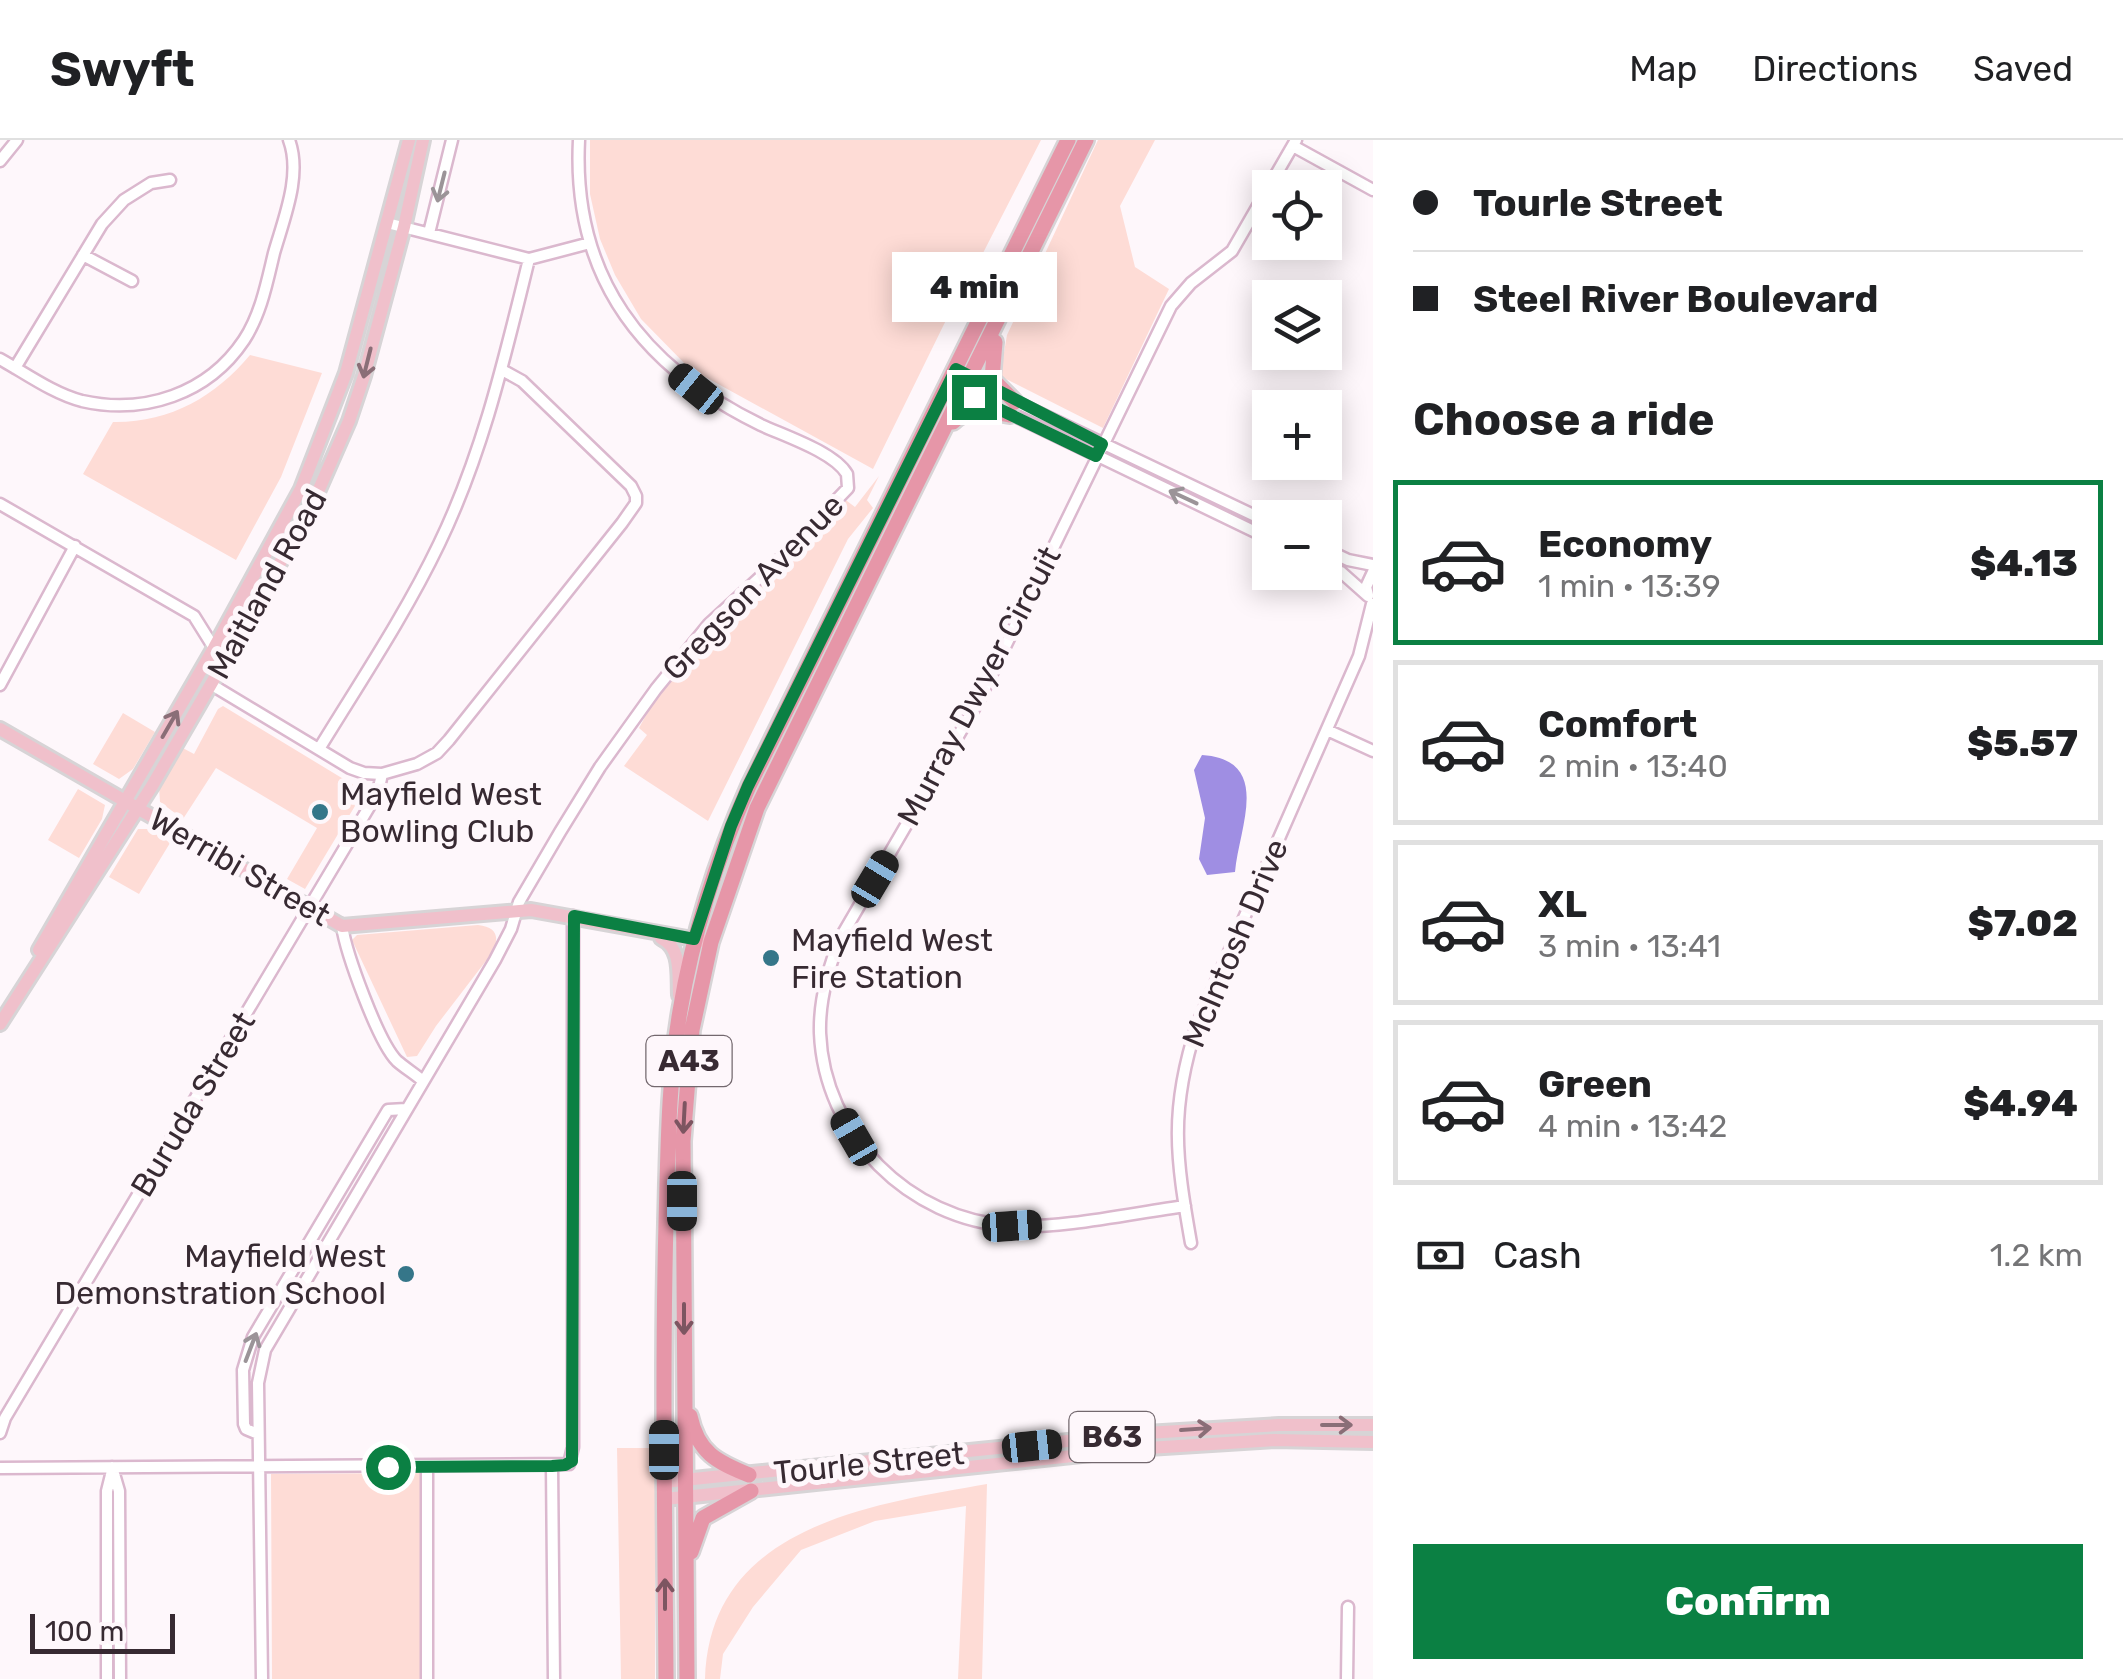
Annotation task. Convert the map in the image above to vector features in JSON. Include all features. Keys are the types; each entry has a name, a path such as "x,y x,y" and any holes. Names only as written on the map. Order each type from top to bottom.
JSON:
{"highway":[{"name":"A43","path":"688,1679 684,1109 703,940 731,826 1068,140"},
{"name":"A43","path":"666,1679 663,1293 668,1133 680,1007 756,808 1086,140"},
{"path":"1012,408 996,386 991,369 994,346 1015,286"},
{"path":"941,438 955,419 967,412 1012,408"},
{"path":"683,1383 693,1431 704,1451 750,1483"},
{"name":"B63","path":"686,1572 703,1518 750,1483"}],"main road":[{"name":"Maitland Road","path":"22,989 49,929 302,489 346,373 409,140"},
{"name":"Maitland Road","path":"0,1024 139,808 212,685 297,534 333,460 364,376 424,140"},
{"name":"Werribi Street","path":"0,729 342,926"},
{"path":"342,926 515,912 574,916 703,940"},
{"path":"633,928 668,940 674,947 680,1007"},
{"name":"Tourle Street","path":"665,1491 1146,1433 1262,1426 1373,1426"},
{"name":"Tourle Street","path":"750,1483 1148,1448 1274,1440 1373,1442"}],"street":[{"path":"0,161 17,140"},
{"path":"0,359 80,400 124,406 171,397 208,378 244,339 260,308 288,204 294,168 289,140"},
{"path":"429,233 452,140"},
{"path":"387,224 529,259 590,243 581,204 579,140"},
{"path":"1295,143 1373,190"},
{"name":"Murray Dwyer Circuit","path":"1185,1206 1012,1226 979,1222 936,1208 902,1188 878,1167 854,1137 833,1096 823,1060 823,996 828,968 841,937 979,700 1171,306 1192,283 1232,251 1295,143"},
{"path":"15,368 102,224 124,200 151,183 170,180"},
{"name":"Gregson Avenue","path":"262,1679 258,1434 244,1424 244,1370 253,1337 388,1110 406,1109 495,960 515,912 600,767 709,624 848,488 847,474 834,460 728,408 666,365 624,314 604,280 590,243"},
{"path":"84,255 132,281"},
{"path":"320,749 440,543 474,458 502,370 529,259"},
{"path":"212,685 350,768 382,774 416,764 437,753 449,740 636,503 631,486 522,381 502,370"},
{"path":"952,376 1096,456 1252,530"},
{"path":"1012,408 1102,444 1252,515"},
{"path":"636,496 651,494"},
{"path":"0,504 194,616 214,648"},
{"path":"0,685 75,546"},
{"path":"1342,557 1373,568"},
{"name":"McIntosh Drive","path":"1191,1244 1178,1164 1182,1072 1197,1025 1359,656 1371,602 1366,587 1373,568"},
{"path":"1342,574 1371,602"},
{"name":"McIntosh Drive","path":"1359,656 1373,637"},
{"path":"1326,730 1373,751"},
{"name":"Buruda Street","path":"0,1433 4,1418 310,910 378,792 382,774"},
{"path":"0,1468 552,1466 572,1461 574,916"},
{"path":"342,926 346,948 384,1040 395,1059 423,1081"},
{"path":"552,1466 554,1679"},
{"path":"107,1679 107,1491 112,1467"},
{"path":"112,1467 119,1491 120,1679"},
{"path":"427,1467 427,1679"},
{"path":"1347,1679 1348,1607"}],"shaded area":[{"path":"590,140 1041,140 983,253 978,255 873,469 689,368 641,319 615,275 600,239 590,194"},
{"path":"1098,140 1155,140 1120,206 1135,267 1169,289 1103,428 1000,376 1007,335"},
{"path":"250,355 322,373 281,477 236,560 83,474 113,422 153,418 189,405 222,383"},
{"path":"879,476 867,500 873,508 848,539 708,821 624,766 647,735 639,728 680,653 762,566 818,516 843,498 855,507"},
{"name":"Mayfield West Bowling Club","path":"223,706 360,789 361,796 305,889 287,879 317,828 216,768 183,819 160,802 159,786 179,746 194,754"},
{"path":"123,713 155,732 133,769 119,779 93,764"},
{"path":"1202,755 1224,760 1238,769 1245,782 1245,817 1235,872 1207,875 1199,859 1205,818 1194,770"},
{"path":"78,789 105,805 102,819 79,858 48,840"},
{"path":"138,829 150,829 170,843 139,894 109,877"},
{"path":"478,925 495,934 492,953 417,1056 407,1057 352,940 357,935"},
{"path":"617,1448 655,1448 655,1679 621,1679"},
{"path":"421,1473 421,1679 272,1679 271,1474"},
{"path":"987,1484 982,1679 958,1679 966,1506 875,1521 801,1550 753,1607 723,1654 720,1679 705,1679 714,1628 734,1587 765,1556 803,1532 847,1515"}],"place":[{"name":"Mayfield West Bowling Club","path":"320,812"},
{"name":"Mayfield West Fire Station","path":"771,958"},
{"name":"Mayfield West Demonstration School","path":"406,1274"}],"route":[{"path":"388,1467 552,1466 572,1461 574,916 694,939 748,786 956,369 1102,444 1096,456 974,397"}]}
